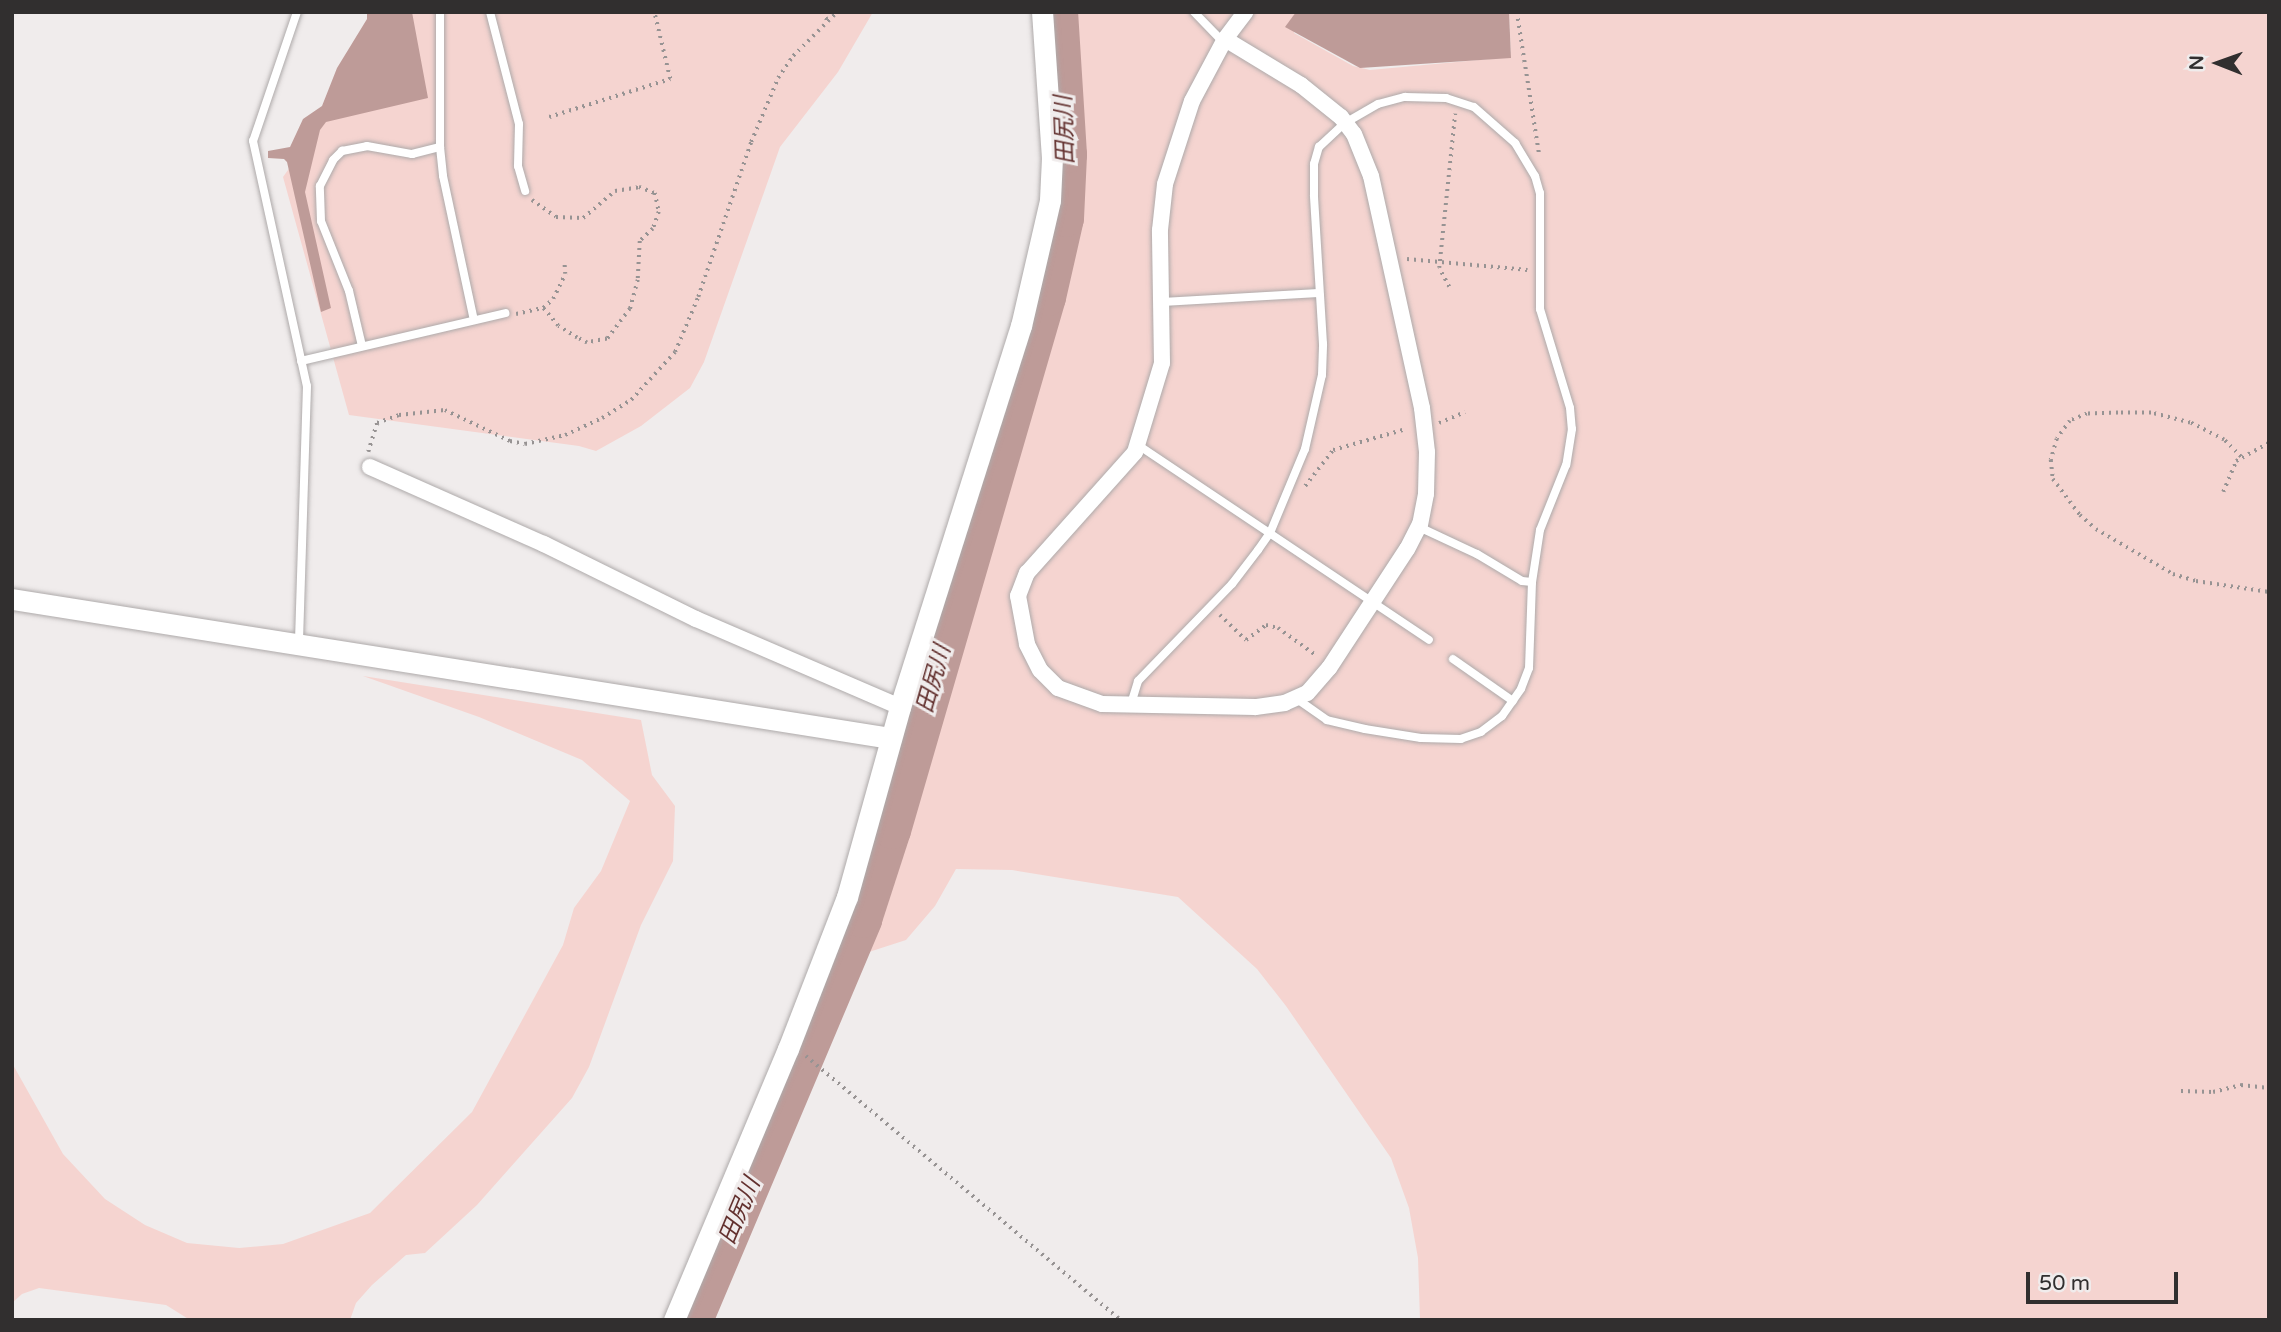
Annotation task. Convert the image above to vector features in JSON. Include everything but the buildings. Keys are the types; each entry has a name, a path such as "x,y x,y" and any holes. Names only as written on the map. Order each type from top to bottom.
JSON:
{"street":[{"path":"674,1320 788,1049 847,897 900,707 997,408 1043,240 1050,200 1052,158 1042,12"},
{"path":"1224,41 1301,85 1345,123 1353,134 1371,176 1391,259 1424,426 1426,494 1419,527 1329,668 1307,693 1285,703 1255,707 1102,704 1058,688 1040,670 1027,644 1018,596 1027,573 1106,487 1138,445 1162,362 1160,230 1165,184 1192,101 1224,41 1245,12"},
{"path":"370,467 544,544 696,619 900,707"},
{"path":"12,599 891,738"}],"lane":[{"path":"297,12 253,141 307,386 299,644"},
{"path":"440,12 440,146 446,197 474,320"},
{"path":"490,12 519,124 518,166 525,191"},
{"path":"1194,12 1224,41"},
{"path":"1131,704 1138,681 1212,606 1270,533 1305,449 1322,375 1314,164 1319,147 1345,123 1395,98 1424,97 1457,102 1485,115 1515,143 1524,154 1538,187 1539,309 1570,408 1572,429 1566,465 1540,530 1532,582 1529,668 1513,701 1502,716 1481,732 1461,739 1421,738 1327,720 1295,698"},
{"path":"362,346 349,291 321,221 320,186 333,160 342,151 355,147 378,146 412,154 440,146"},
{"path":"1162,302 1319,293"},
{"path":"301,361 505,313"},
{"path":"1138,445 1429,640"},
{"path":"1419,527 1477,554 1522,581 1532,582"},
{"path":"1453,659 1513,701"}],"path":[{"path":"549,117 670,79 654,12"},
{"path":"822,12 828,20"},
{"path":"370,467 367,457 377,423 399,415 445,410 510,441 525,444 565,435 602,418 631,400 675,352 698,297 751,142 778,78 793,56 836,12"},
{"path":"1517,12 1537,138 1541,173 1538,187"},
{"path":"1449,287 1440,268 1440,260 1457,102"},
{"path":"525,191 543,209 566,219 583,218 615,191 639,187 655,193 659,212 653,229 640,242 638,280 630,309 607,339 587,343 558,326 543,309"},
{"path":"1391,259 1440,260 1539,271"},
{"path":"505,313 521,314 543,309 560,286 565,274 564,261"},
{"path":"1291,486 1302,489 1333,450 1424,426 1465,412"},
{"path":"2241,457 2224,440 2190,424 2151,414 2118,413 2087,414 2070,421 2057,439 2051,460 2053,478 2080,515 2096,529 2173,574 2196,582 2269,592"},
{"path":"2223,492 2236,461 2269,443"},
{"path":"1212,606 1246,640 1266,625 1278,628 1306,646 1329,668"},
{"path":"788,1049 803,1053 827,1071 1121,1320"},
{"path":"2181,1091 2213,1092 2241,1085 2269,1088"}],"shaded area":[{"path":"367,12 412,12 428,98 326,122 320,130 305,192 331,308 321,312 287,162 284,159 268,158 268,151 290,147 303,119 322,106 337,68 367,19"},
{"path":"401,12 873,12 838,72 780,147 704,362 690,388 641,426 596,451 579,446 349,415 283,177"},
{"path":"1054,12 1296,12 1293,17 1294,33 1353,66 1370,70 1511,57 1509,12 2269,12 2269,1320 1420,1320 1418,1258 1409,1208 1391,1158 1286,1006 1257,969 1178,897 1012,870 956,869 935,906 906,940 838,962 896,797 1050,259 1062,206 1063,137"},
{"path":"1296,12 1509,12 1511,58 1360,68 1285,27"},
{"path":"363,676 641,720 652,775 675,806 673,861 641,925 589,1067 572,1098 477,1205 425,1253 406,1255 372,1285 356,1303 350,1320 190,1320 166,1305 39,1288 22,1294 12,1303 12,1063 63,1154 105,1199 145,1225 187,1243 239,1248 283,1244 370,1213 472,1112 563,945 574,908 601,871 630,801 582,760 479,717"}],"waterway":[{"name":"田尻川","path":"694,1320 863,919 892,830 1047,297 1065,218 1068,154 1059,12"}]}
